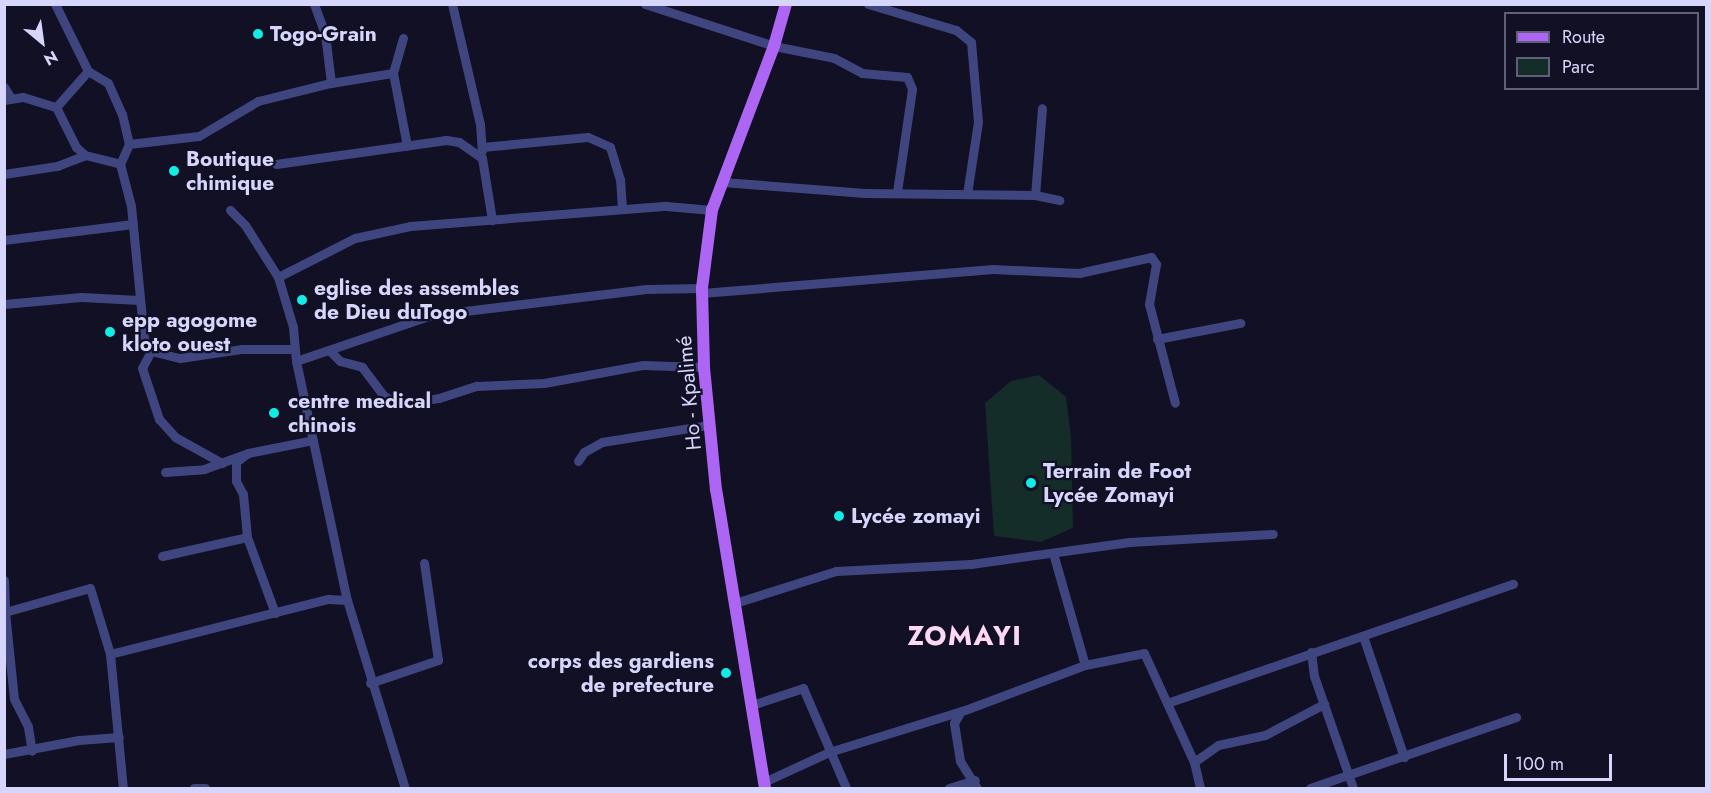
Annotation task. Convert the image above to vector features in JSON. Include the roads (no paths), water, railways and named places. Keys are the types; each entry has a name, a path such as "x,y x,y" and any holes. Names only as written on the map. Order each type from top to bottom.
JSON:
{"main road":[{"name":"Ho - Kpalimé","path":"764,785 708,425 702,290 712,210 774,46 786,4"}],"street":[{"path":"55,4 88,70 113,90 129,144 120,164 133,224 144,339 151,351 180,358 242,349 293,349"},
{"path":"314,4 325,34 331,82"},
{"path":"452,4 480,124 482,158 492,220"},
{"path":"645,4 774,46 834,58 862,73 901,75 911,80 897,192"},
{"path":"868,4 956,30 971,42 978,122 967,194"},
{"path":"403,38 393,73 407,146"},
{"path":"56,107 88,70"},
{"path":"129,144 199,136 258,101 331,82 393,73"},
{"path":"4,87 8,99 23,97 56,107 76,147 85,155 120,164"},
{"path":"1035,195 1042,108"},
{"path":"482,147 588,137 595,140 610,147 620,179 622,209"},
{"path":"276,164 407,146 459,142 482,158"},
{"path":"4,174 57,166 85,155"},
{"path":"723,182 866,193 1035,195 1059,200"},
{"path":"278,277 364,235 429,224 666,206 712,210"},
{"path":"230,210 245,225 278,277 293,327 293,349 346,600 370,683 405,789"},
{"path":"4,240 133,224"},
{"path":"296,361 432,315 646,289 702,290 993,269 1079,273 1151,257 1156,264 1149,304 1175,403"},
{"path":"4,304 81,297 139,300"},
{"path":"1157,339 1240,323"},
{"path":"329,350 340,360 362,367 384,396 398,404 439,398 477,386 544,383 643,365 704,367"},
{"path":"151,351 142,368 159,419 175,437 222,463"},
{"path":"578,461 584,452 602,442 708,425"},
{"path":"165,472 204,469 248,453 312,440"},
{"path":"248,453 236,462 247,537 275,613"},
{"path":"735,603 836,571 971,564 1129,542 1273,534"},
{"path":"162,556 247,537"},
{"path":"1053,553 1085,665"},
{"path":"370,683 438,660 424,563"},
{"path":"4,580 4,612 14,699 28,727 32,751"},
{"path":"1167,703 1513,584"},
{"path":"4,612 86,586 94,597 110,654 123,789"},
{"path":"110,654 328,600 346,600"},
{"path":"1363,636 1404,757"},
{"path":"1311,652 1314,676 1353,789"},
{"path":"764,785 829,752 961,711 1085,665 1144,653 1194,762 1200,789"},
{"path":"752,705 803,688 846,789"},
{"path":"1194,762 1218,744 1265,735 1324,704"},
{"path":"961,711 954,723 960,761 967,776 976,784"},
{"path":"1310,789 1346,774 1404,757 1516,717"},
{"path":"4,754 32,751 79,740 119,737"},
{"path":"949,789 976,784"},
{"path":"194,789 205,789"}],"place":[{"name":"Togo-Grain","path":"258,34"},
{"name":"Boutique chimique","path":"174,171"},
{"name":"eglise des assembles de Dieu duTogo","path":"302,300"},
{"name":"epp agogome kloto ouest","path":"110,332"},
{"name":"centre medical chinois","path":"274,413"},
{"name":"Terrain de Foot Lycée Zomayi","path":"1031,483"},
{"name":"Lycée zomayi","path":"839,516"},
{"name":"corps des gardiens de prefecture","path":"726,673"}],"district":[{"name":"ZOMAYI","path":"965,636"}]}
